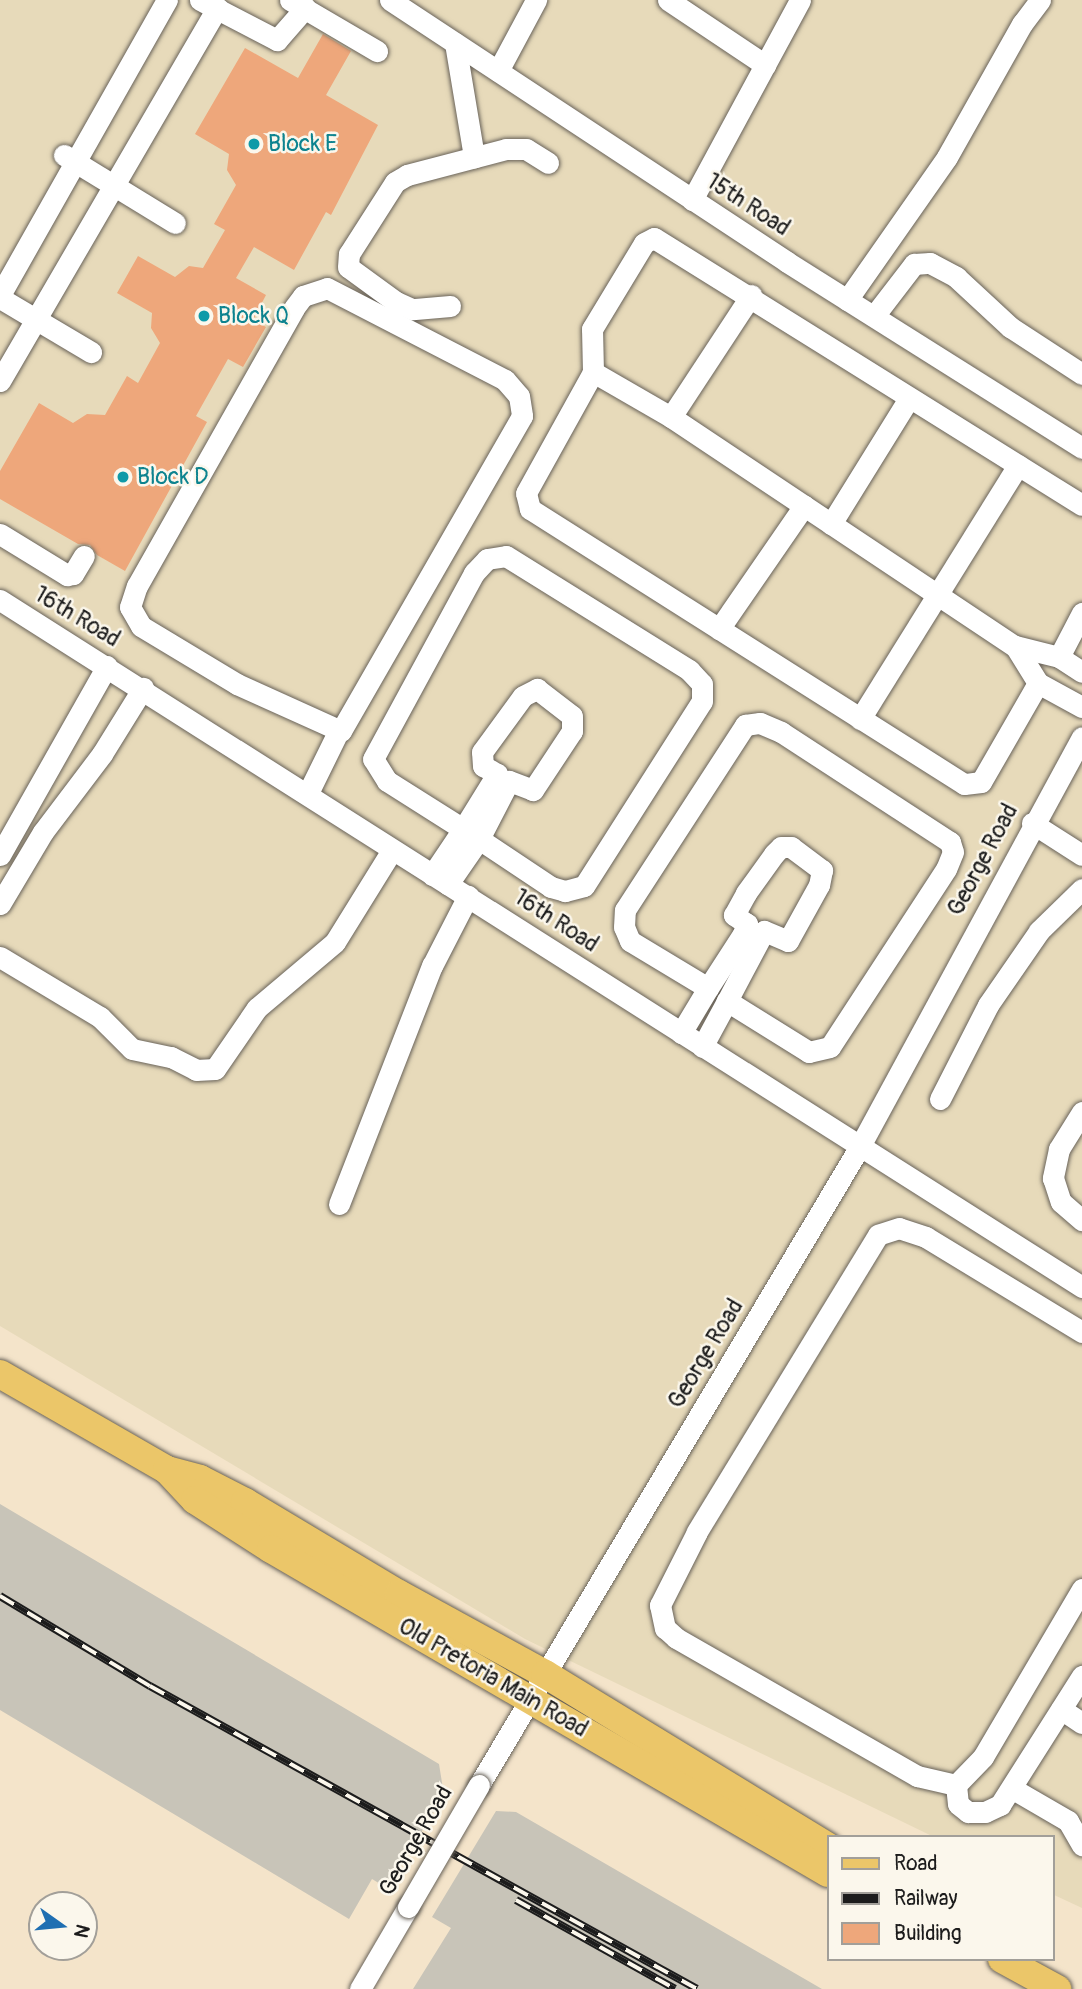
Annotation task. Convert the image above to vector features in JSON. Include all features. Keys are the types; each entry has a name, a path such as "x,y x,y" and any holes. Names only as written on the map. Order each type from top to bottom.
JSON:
{"main road":[{"name":"Old Pretoria Main Road","path":"0,1374 166,1471 195,1500 250,1535 827,1872"},
{"name":"Old Pretoria Main Road","path":"166,1471 200,1479 245,1502 399,1594 545,1674 827,1846"},
{"path":"1006,1961 1057,1989"}],"street":[{"path":"91,352 0,297 70,159 167,0"},
{"name":"15th Road","path":"390,0 692,200 1082,448"},
{"path":"498,71 536,0"},
{"path":"692,200 800,0"},
{"path":"847,300 947,157 1022,24 1040,0"},
{"path":"0,381 114,186 208,4 277,40 297,4 376,51"},
{"path":"681,4 765,65"},
{"path":"456,43 474,157"},
{"path":"450,306 412,309 396,302 348,267 349,254 395,183 474,157 518,148 548,163"},
{"path":"70,159 175,223"},
{"path":"1038,683 988,771 974,785 950,776 526,502 534,476 593,372 592,329 647,239 659,238 1082,505"},
{"path":"879,319 905,273 924,262 956,277 1010,327 1082,374"},
{"path":"327,288 505,380 519,396 523,416 345,728 334,728 237,684 141,626 130,607 136,586 294,308 303,296 327,288"},
{"path":"671,417 751,295"},
{"path":"593,372 671,417 1015,646 1059,657 1082,672"},
{"path":"831,524 909,398"},
{"path":"860,719 1018,465"},
{"path":"719,629 804,506"},
{"path":"0,534 61,573 73,574 84,556"},
{"path":"506,556 689,670 703,692 702,701 600,864 579,890 551,887 471,834 387,781 373,759 474,573 487,559 506,556"},
{"name":"16th Road","path":"0,600 144,688 392,850 1082,1287"},
{"path":"1059,657 1082,613"},
{"path":"1015,646 1038,683 1082,707"},
{"path":"0,855 107,666"},
{"path":"0,904 43,832 102,754 144,688"},
{"path":"537,689 572,716 573,726 533,790 503,778 483,766 482,752 523,696 537,689"},
{"path":"708,988 630,941 624,915 745,725 760,723 781,732 950,842 953,852 946,869 830,1047 808,1052 727,1001"},
{"path":"302,789 334,728"},
{"name":"George Road","path":"360,1989 860,1146 1032,823 1082,737"},
{"path":"440,880 471,834 503,778"},
{"path":"1032,823 1082,855"},
{"path":"0,957 100,1017 132,1049 171,1057 196,1070 215,1069 257,1008 335,942 392,850"},
{"path":"940,1099 988,1005 1039,931 1082,889"},
{"path":"339,1204 432,966 468,896"},
{"path":"681,1033 708,988 755,928 727,1001 702,1047"},
{"path":"1082,1112 1059,1149 1053,1171 1061,1202 1082,1220"},
{"path":"956,1785 917,1776 676,1638 662,1619 660,1598 861,1256 878,1234 899,1228 926,1237 1082,1332"},
{"path":"1082,1589 983,1757 956,1785 958,1804 977,1814 1000,1805 1013,1789 1082,1676"},
{"path":"1061,1709 1082,1723"},
{"path":"1013,1789 1068,1821 1082,1845"}],"shaded area":[{"path":"0,0 1082,0 1082,1908 1054,1895 1054,1835 930,1835 525,1639 0,1326"},
{"path":"0,1504 439,1764 444,1795 387,1888 372,1879 349,1919 0,1710"},
{"path":"496,1811 516,1812 822,1989 413,1989 451,1928 432,1917"}],"building":[{"path":"323,34 351,51 326,95 378,125 331,215 326,212 294,270 254,247 236,278 266,295 253,320 266,327 243,367 228,359 196,416 207,422 125,571 97,555 90,545 78,544 0,499 0,471 39,403 73,423 87,414 105,415 127,376 138,383 160,343 151,328 152,313 117,293 138,256 175,277 189,266 203,268 225,230 214,224 236,185 227,170 229,154 195,134 245,48 298,78"}],"railway":[{"path":"0,1596 150,1686 697,1989"},
{"path":"516,1900 675,1989"}],"place":[{"name":"Block E","path":"254,144"},
{"name":"Block Q","path":"204,316"},
{"name":"Block D","path":"123,477"}]}
